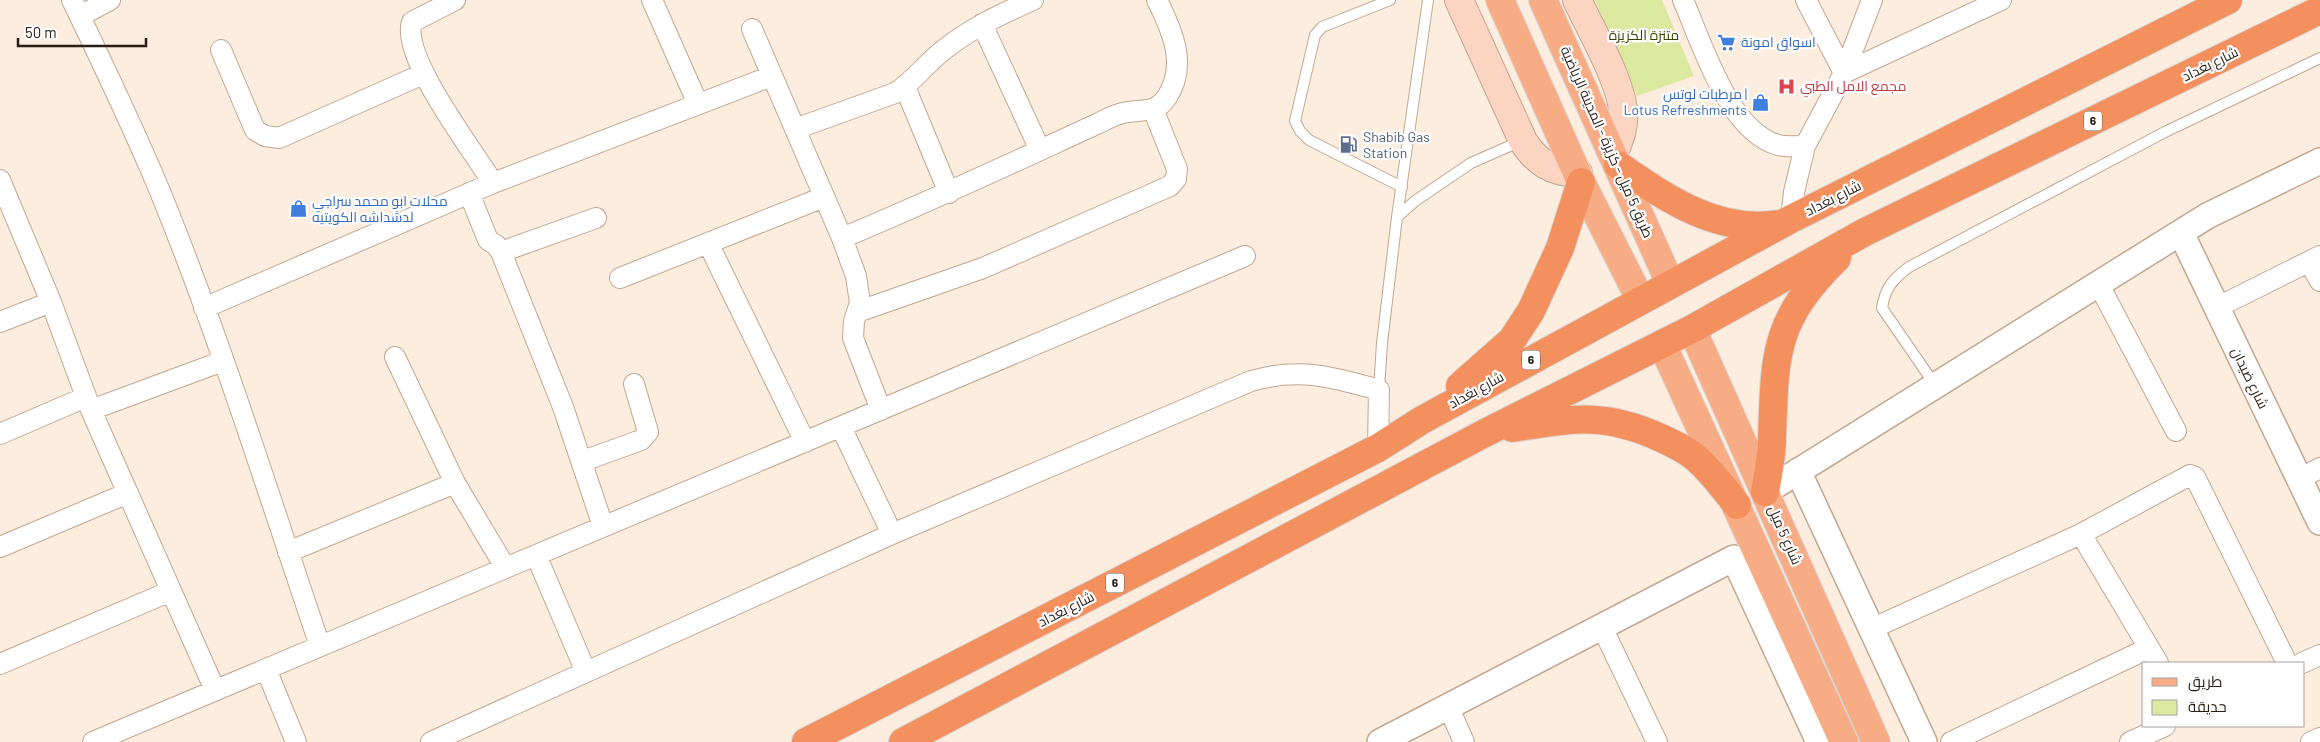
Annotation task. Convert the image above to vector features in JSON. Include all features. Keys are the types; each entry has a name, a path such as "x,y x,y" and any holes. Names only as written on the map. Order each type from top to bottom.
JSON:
{"highway":[{"name":"شارع بغداد","path":"806,742 1378,448 1422,420 1640,299 1788,221 2228,0"},
{"name":"شارع بغداد","path":"903,742 1486,433 1692,329 1865,232 2320,10"},
{"path":"1616,159 1662,196 1700,214 1737,224 1755,225 1788,221"},
{"path":"1422,420 1512,340 1530,311 1557,256 1572,215 1579,178"},
{"path":"1765,492 1772,440 1775,367 1784,332 1794,310 1807,290 1821,273 1865,232"},
{"path":"1486,433 1569,419 1594,418 1642,430 1681,447 1698,460 1737,505"}],"main road":[{"path":"1459,0 1523,141 1540,162 1579,178"},
{"path":"1500,0 1579,178 1640,299"},
{"name":"طريق 5 ميل - كزيزة - المدينة الرياضية","path":"1543,0 1616,159 1670,283"},
{"path":"1578,0 1621,99 1623,122 1616,159"},
{"name":"شارع 5 ميل","path":"1692,329 1876,742"},
{"path":"1662,344 1844,742"}],"street":[{"path":"110,0 76,8 145,157 204,308 224,361 320,646"},
{"path":"455,0 412,22 410,28 411,36 423,74 494,183"},
{"path":"652,0 698,104"},
{"path":"795,129 895,93 905,87 941,52 982,24 1033,0"},
{"path":"842,238 949,193 1114,115 1152,109 1160,105 1167,97 1177,69 1172,30 1157,0"},
{"path":"1683,0 1726,96 1738,115 1759,136 1778,145 1805,146"},
{"path":"1806,0 1844,73"},
{"path":"1788,221 1805,146 1844,73 1872,0"},
{"path":"1844,73 2001,0"},
{"path":"982,24 1040,150"},
{"path":"752,29 842,238 859,285 860,303 853,330 855,347 881,410"},
{"path":"221,50 255,130 265,136 279,138 423,74"},
{"path":"204,308 469,193 772,76"},
{"path":"905,87 949,193"},
{"path":"857,312 984,268 1170,186 1176,179 1177,170 1152,109"},
{"path":"1765,492 2181,233 2228,205 2320,161"},
{"path":"0,180 6,211 51,302 89,404 215,690"},
{"path":"469,193 488,240 496,245 501,252 564,407 603,526"},
{"path":"620,278 824,197"},
{"path":"501,252 596,218"},
{"name":"شارع ضيدان","path":"2181,233 2216,308 2310,473 2320,522"},
{"path":"708,243 805,442"},
{"path":"93,742 1245,256"},
{"path":"2216,308 2315,259 2320,281"},
{"path":"2099,285 2176,431"},
{"path":"0,322 51,302"},
{"path":"395,357 455,483 505,568"},
{"path":"0,434 224,361"},
{"path":"431,742 892,534 1265,377 1294,373 1316,374 1380,390 1378,448"},
{"path":"583,461 641,440 648,432 634,384"},
{"path":"841,427 892,534"},
{"path":"1798,471 1924,742"},
{"path":"1871,629 2081,534 2190,475 2193,476 2286,662"},
{"path":"288,552 455,483"},
{"path":"0,547 128,493"},
{"path":"1951,742 2154,656 2081,534"},
{"path":"536,555 586,672"},
{"path":"1380,742 1601,625 1734,558 1819,742"},
{"path":"0,664 171,591"},
{"path":"1601,625 1657,742"},
{"path":"2304,662 2320,655"},
{"path":"266,669 296,742"},
{"path":"1448,706 1464,742"},
{"path":"2130,742 2164,732"},
{"path":"2311,742 2320,738"}],"lane":[{"path":"1390,0 1327,25 1315,35 1296,121 1300,131 1308,140 1402,187"},
{"path":"1380,390 1382,343 1397,217 1428,0"},
{"path":"1936,386 1882,308 1884,293 1892,280 1909,267 2165,132 2320,58"},
{"path":"1397,217 1415,201 1471,163 1523,141"}],"green space":[{"name":"متنزة الكزيزة","path":"1595,0 1662,0 1694,76 1637,96"}],"place":[{"name":"اسواق امونة","path":"1727,42"},
{"name":"مجمع الامل الطبي","path":"1786,86"},
{"name":"مرطبات لوتس | Lotus Refreshments","path":"1761,102"},
{"name":"Shabib Gas Station","path":"1349,145"},
{"name":"محلات ابو محمد سراجي لدشداشه الكويتيه","path":"298,209"}]}
